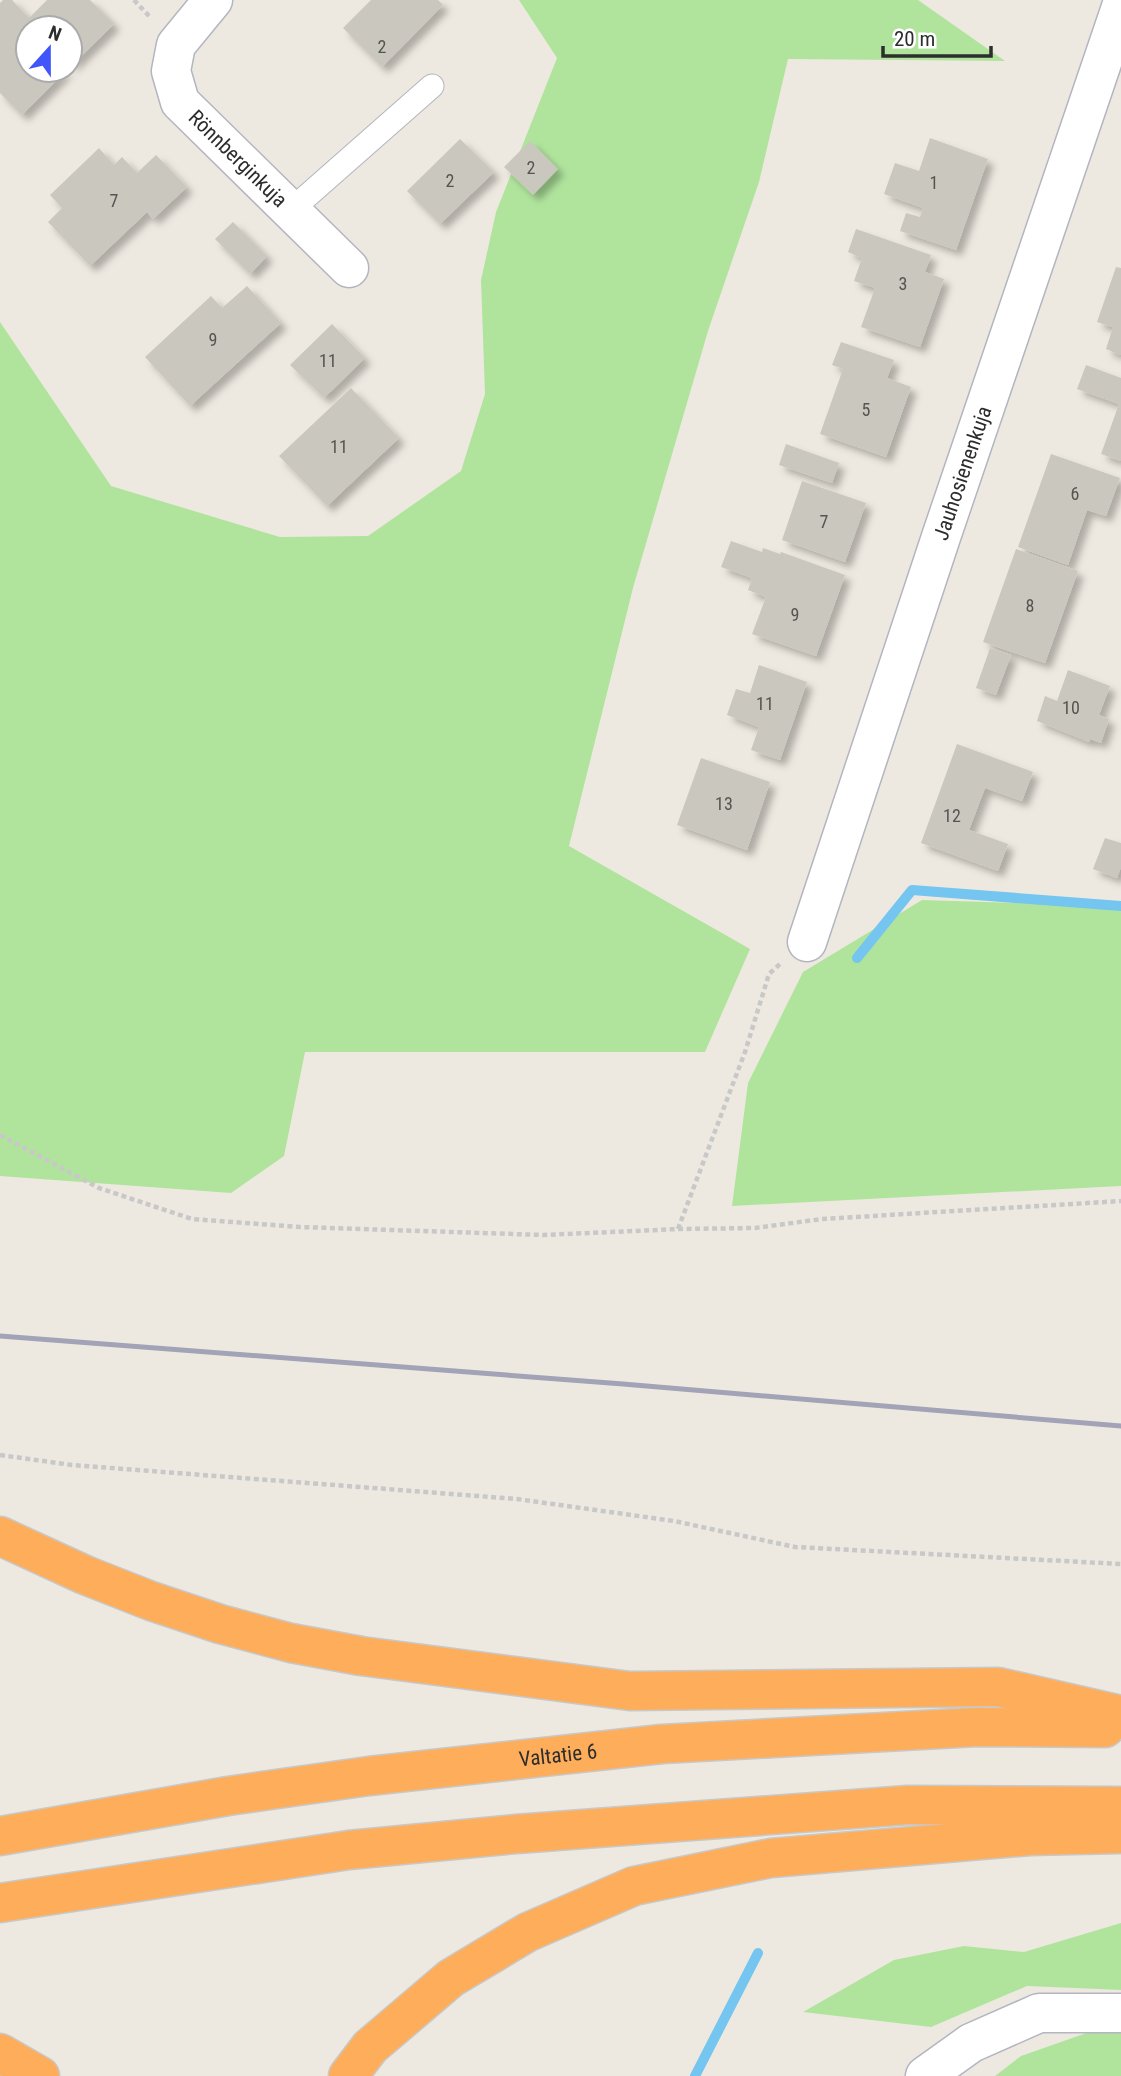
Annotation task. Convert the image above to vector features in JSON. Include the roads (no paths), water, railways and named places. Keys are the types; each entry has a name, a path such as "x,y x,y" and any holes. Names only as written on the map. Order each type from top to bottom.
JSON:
{"highway":[{"path":"0,1536 85,1575 197,1616 291,1643 361,1656 630,1691 998,1687 1121,1715"},
{"name":"Valtatie 6","path":"0,1836 228,1796 369,1776 662,1744 977,1727 1121,1728"},
{"path":"0,1903 349,1850 488,1837 895,1806 1121,1806"},
{"path":"348,2076 370,2047 451,1978 528,1932 634,1886 771,1858 1030,1836 1121,1834"},
{"path":"0,2053 40,2076"}],"street":[{"name":"Rönnberginkuja","path":"213,0 176,45 171,71 180,102 349,268"},
{"path":"1110,0 1121,6"},
{"name":"Jauhosienenkuja","path":"807,942 1121,6"},
{"path":"925,2076 971,2043 1039,2013 1121,2013"}],"lane":[{"path":"290,211 432,86"}],"waterway":[{"path":"857,958 912,890 1121,906"},
{"path":"695,2076 758,1953"}],"railway":[{"path":"0,1336 1121,1426"}]}
